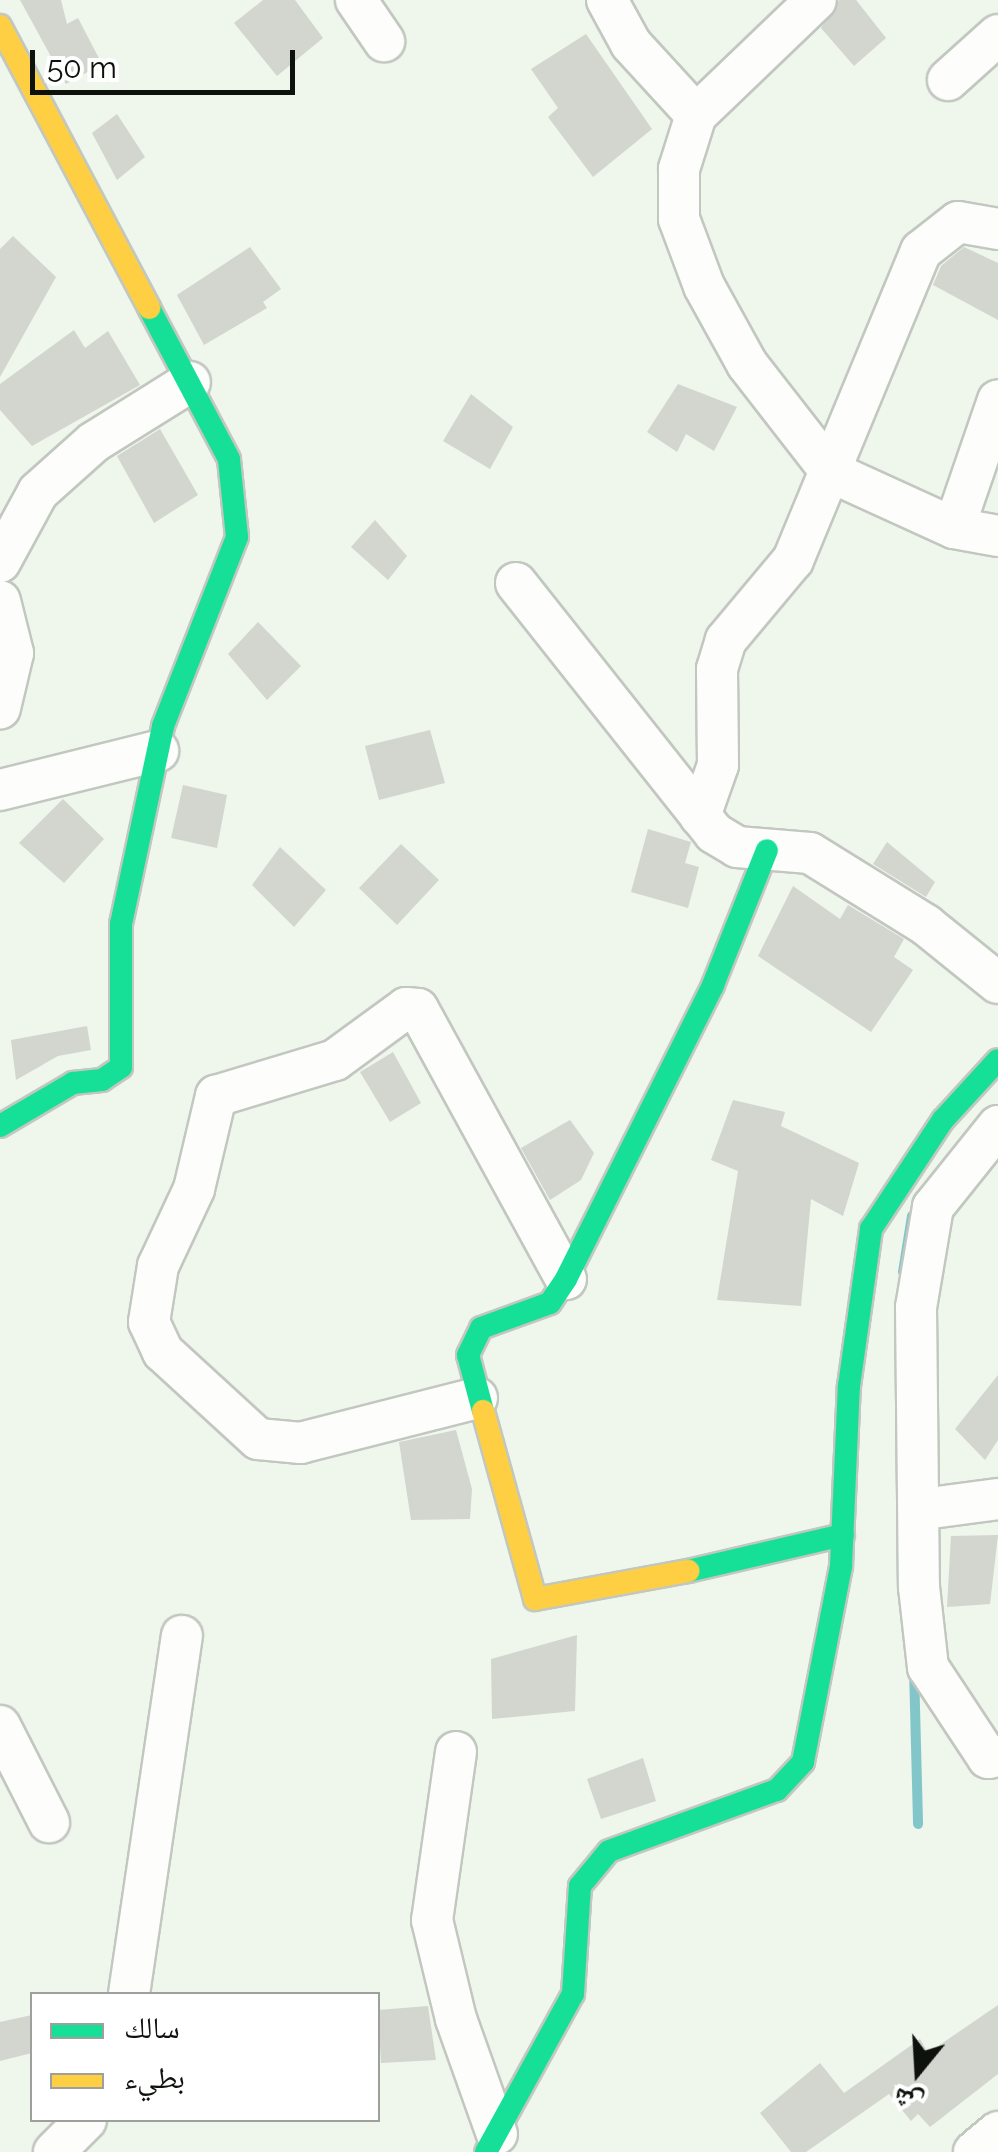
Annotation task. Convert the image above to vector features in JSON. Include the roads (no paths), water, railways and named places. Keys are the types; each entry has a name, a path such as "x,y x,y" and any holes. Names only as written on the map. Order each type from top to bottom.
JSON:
{"street":[{"path":"356,0 384,41"},
{"path":"607,0 631,44 696,116"},
{"path":"816,0 696,116 679,169 680,219 698,269 747,364 831,472 954,528 998,536"},
{"path":"0,26 229,459 237,537 158,750 121,924 127,1050 121,1067 102,1080 73,1083 0,1126"},
{"path":"948,80 998,35"},
{"path":"700,816 718,764 716,669 726,640 793,560 920,251 958,222 998,229"},
{"path":"0,562 38,492 94,442 190,382"},
{"path":"954,528 998,400"},
{"path":"516,583 700,816 736,848 810,853 926,925 998,983"},
{"path":"0,601 13,653 0,708"},
{"path":"0,790 158,750"},
{"path":"767,850 714,985 566,1279 550,1304 470,1338 477,1398 535,1599 571,1598 843,1535"},
{"path":"477,1398 301,1443 258,1439 163,1352 148,1322 158,1266 194,1189 216,1096 304,1073 406,1008 418,1009 566,1279"},
{"path":"492,2143 573,1994 580,1886 609,1850 777,1790 803,1762 818,1716 843,1535 850,1386 871,1229 943,1120 998,1060"},
{"path":"995,1761 928,1667 919,1587 923,1508 916,1307 925,1240 934,1207 998,1126"},
{"path":"923,1508 998,1498"},
{"path":"128,1992 182,1636"},
{"path":"0,1726 8,1772 49,1822"},
{"path":"456,1752 432,1920 492,2143"},
{"path":"54,2152 84,2122"},
{"path":"974,2152 998,2132"}],"waterway":[{"path":"903,1272 912,1216"},
{"path":"914,1669 918,1824"}]}
